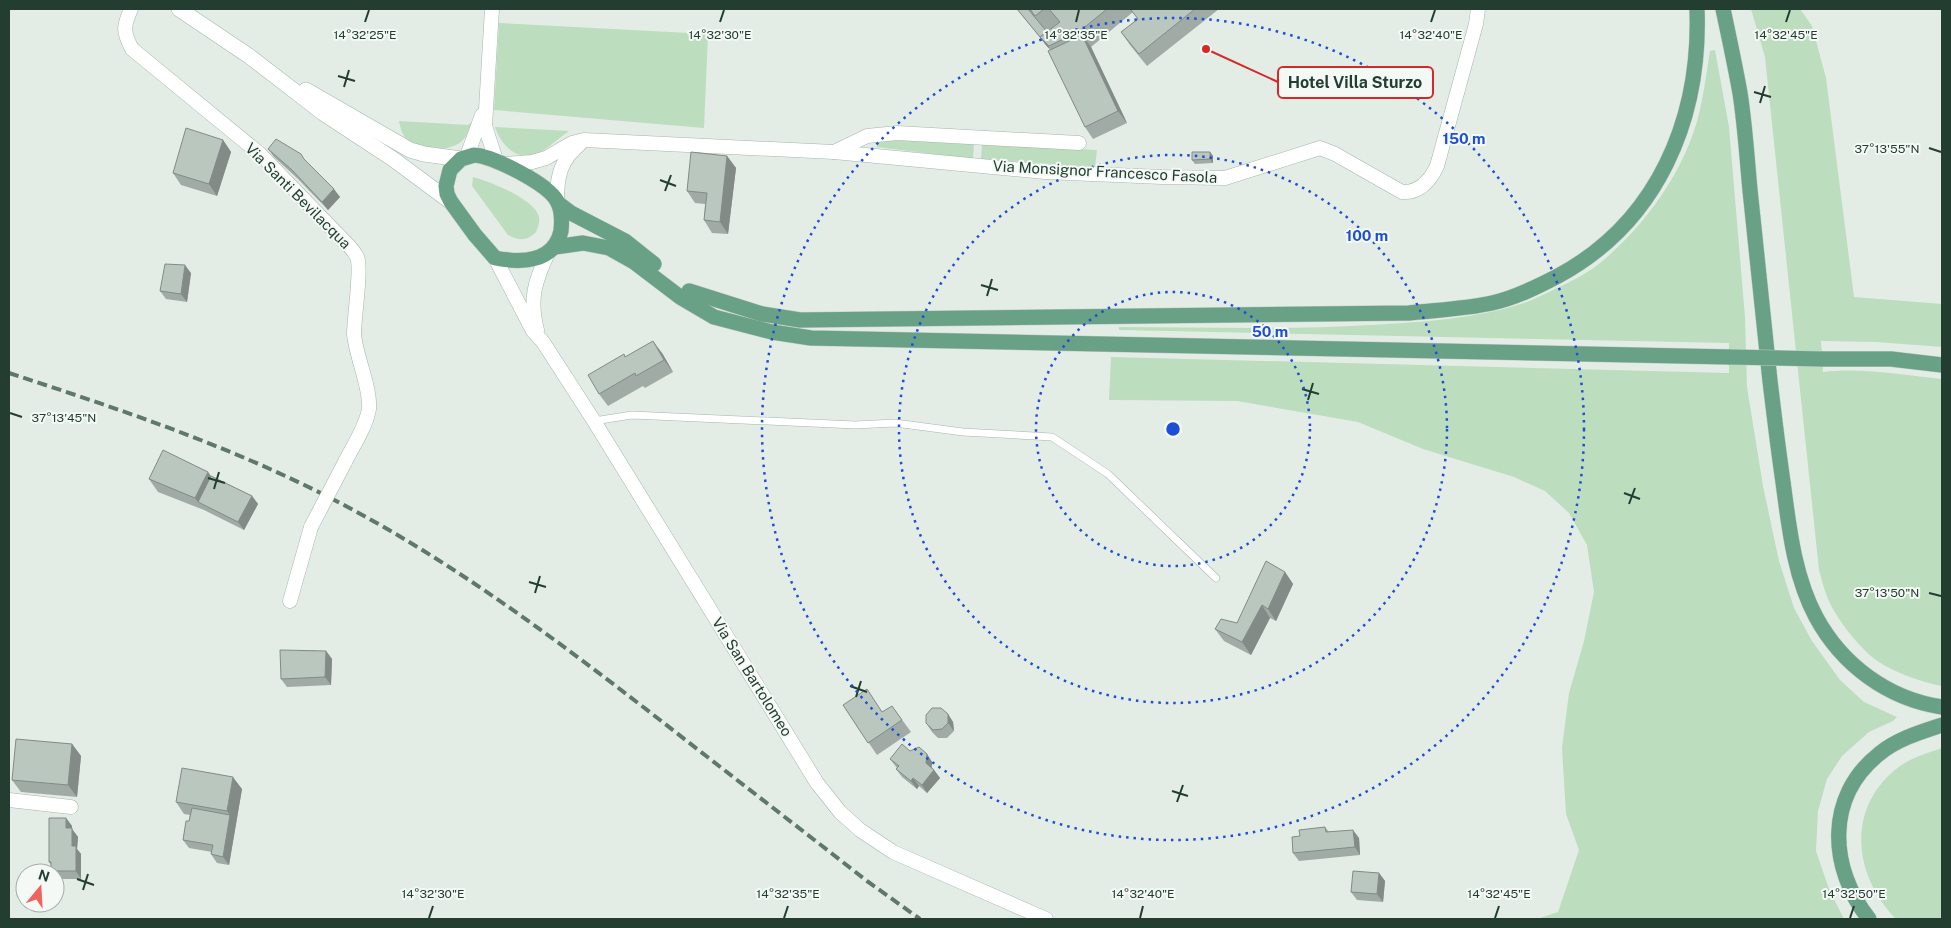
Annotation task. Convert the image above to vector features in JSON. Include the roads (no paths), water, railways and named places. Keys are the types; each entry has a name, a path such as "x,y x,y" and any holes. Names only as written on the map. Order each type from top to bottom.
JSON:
{"main road":[{"path":"180,9 249,56 323,113 393,159 450,202 495,258 521,261 552,250 582,243 610,248 634,262 698,309 714,317 772,332 811,338 1730,358 1891,359 1942,365"},
{"path":"689,291 762,314 800,320 1409,313 1492,303 1533,289 1575,266 1601,248 1630,220 1647,197 1662,174 1674,150 1686,115 1695,72 1697,9"},
{"path":"1723,9 1740,94 1774,412 1788,523 1804,590 1815,615 1828,637 1863,674 1889,690 1915,700 1942,707"},
{"path":"249,56 410,150 424,154 464,157 482,155 501,162 531,180 571,213 625,241 689,291 740,323"},
{"path":"450,202 446,186 447,178 450,170 464,157"},
{"path":"552,250 562,225 558,202"},
{"path":"1869,919 1849,888 1842,868 1839,826 1844,804 1854,783 1867,764 1880,753 1900,741 1942,725"}],"street":[{"name":"Via Santi Bevilacqua","path":"131,9 126,21 124,34 132,49 260,154 348,245 357,257 359,267 354,318 355,348 367,392 369,408 364,425 311,527 290,601"},
{"path":"492,9 485,126 501,162 532,162 546,158 572,143 584,140"},
{"name":"Via Monsignor Francesco Fasola","path":"584,140 834,152 1045,172 1225,178 1320,148 1335,154 1402,192 1407,192 1424,185 1432,176 1437,166 1476,24 1478,9"},
{"path":"464,157 480,125 486,99"},
{"path":"834,152 867,136 897,133 1079,143"},
{"path":"558,202 559,172 563,162 570,151 584,140"},
{"path":"542,342 534,317 533,305 537,277 552,250"},
{"path":"495,258 533,331 542,342"},
{"name":"Via San Bartolomeo","path":"542,342 594,421 817,783 840,812 860,830 893,852 1046,919"},
{"path":"9,800 71,807"}],"lane":[{"path":"594,421 632,415 854,425 895,424 963,432 1052,436 1108,474 1216,578"}],"railway":[{"path":"9,373 94,401 220,448 302,484 384,527 466,578 545,633 867,881 920,919"}],"place":[{"name":"Hotel Villa Sturzo","path":"1206,49"}]}
